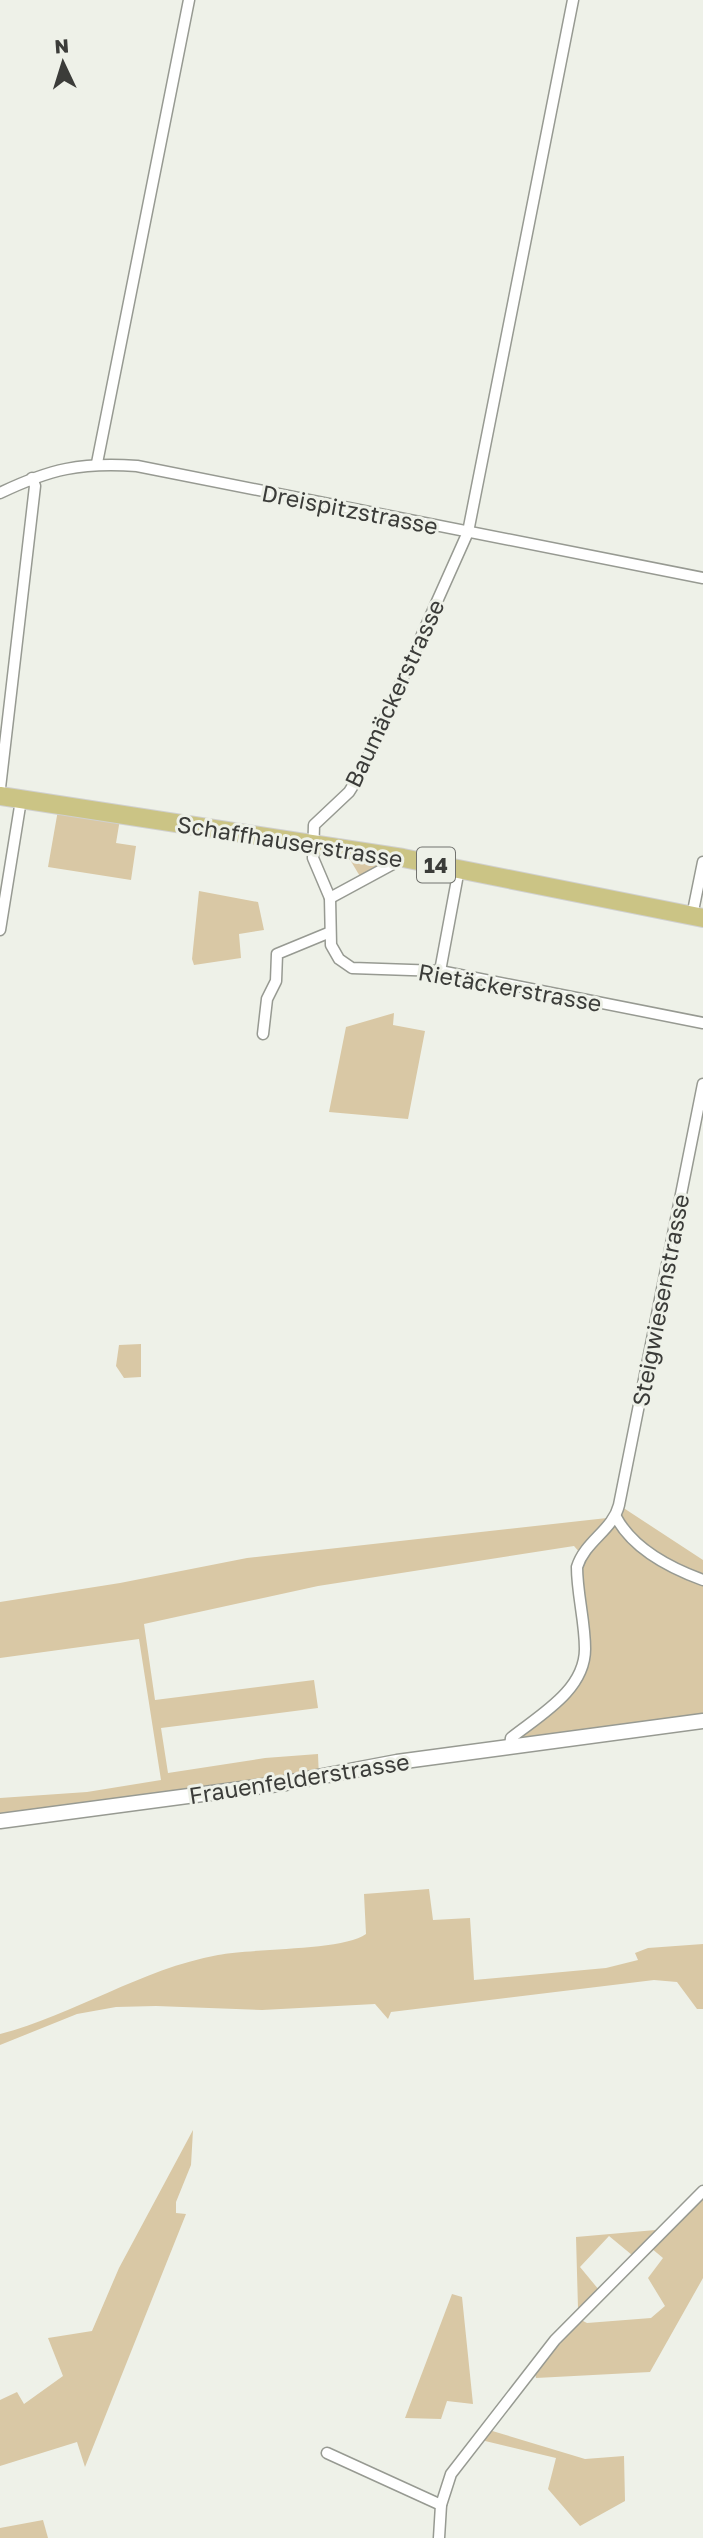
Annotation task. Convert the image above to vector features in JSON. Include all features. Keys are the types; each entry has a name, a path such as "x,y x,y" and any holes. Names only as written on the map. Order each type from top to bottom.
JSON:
{"main road":[{"name":"Schaffhauserstrasse","path":"0,796 403,858 698,917"}],"street":[{"path":"97,463 189,0"},
{"name":"Baumäckerstrasse","path":"312,844 314,825 349,792 359,776 468,532 573,0"},
{"name":"Dreispitzstrasse","path":"0,493 63,467 97,463 137,466 703,578"},
{"path":"0,788 35,486 32,478"},
{"path":"0,930 21,800"},
{"path":"263,1034 267,999 276,981 277,954 328,933 331,898 313,858 312,844"},
{"path":"331,898 403,858"},
{"path":"698,917 703,862"},
{"path":"440,971 459,869"},
{"name":"Rietäckerstrasse","path":"328,933 339,958 352,968 440,971 703,1023"},
{"name":"Steigwiesenstrasse","path":"616,1517 703,1084"},
{"path":"510,1746 511,1738 574,1685 582,1670 585,1650 577,1567 581,1554 616,1517 623,1530 641,1547 678,1571 703,1580"},
{"name":"Frauenfelderstrasse","path":"0,1821 308,1780 397,1762 703,1721"},
{"path":"439,2538 441,2505 451,2474 555,2340 703,2190"},
{"path":"327,2453 441,2505"}],"shaded area":[{"path":"58,810 120,819 116,843 136,846 131,880 48,867"},
{"path":"349,858 379,863 380,866 361,878"},
{"path":"199,891 258,902 264,930 239,934 241,958 194,965 192,959"},
{"path":"394,1013 393,1025 425,1031 408,1119 329,1112 346,1027"},
{"path":"141,1344 141,1377 124,1378 116,1366 119,1345"},
{"path":"619,1505 703,1560 703,1721 510,1747 582,1670 581,1554 574,1546 318,1586 144,1624 155,1700 314,1680 318,1708 161,1728 168,1773 265,1758 318,1754 319,1779 0,1821 0,1798 87,1792 161,1780 139,1639 0,1658 0,1602 120,1583 247,1558 616,1517"},
{"path":"429,1889 433,1920 470,1918 474,1980 606,1968 638,1960 635,1953 648,1948 703,1944 703,2009 697,2009 677,1982 654,1980 391,2012 388,2019 375,2004 262,2010 116,2007 77,2014 0,2045 0,2034 54,2016 135,1981 190,1962 218,1955 318,1946 354,1939 366,1934 364,1894"},
{"path":"193,2130 191,2165 176,2202 176,2213 186,2214 85,2467 77,2442 0,2466 0,2400 17,2392 24,2404 63,2376 48,2338 92,2331 119,2268"},
{"path":"703,2198 703,2278 650,2372 536,2378 534,2369 579,2319 587,2323 651,2318 665,2306 648,2278 663,2258 645,2243 632,2255 609,2236 580,2267 599,2290 578,2308 576,2237 667,2229"},
{"path":"452,2294 462,2297 473,2404 447,2401 441,2419 405,2418"},
{"path":"489,2430 585,2459 624,2456 625,2501 580,2526 548,2489 556,2458 481,2440"},
{"path":"43,2520 48,2538 0,2538 0,2528"}]}
